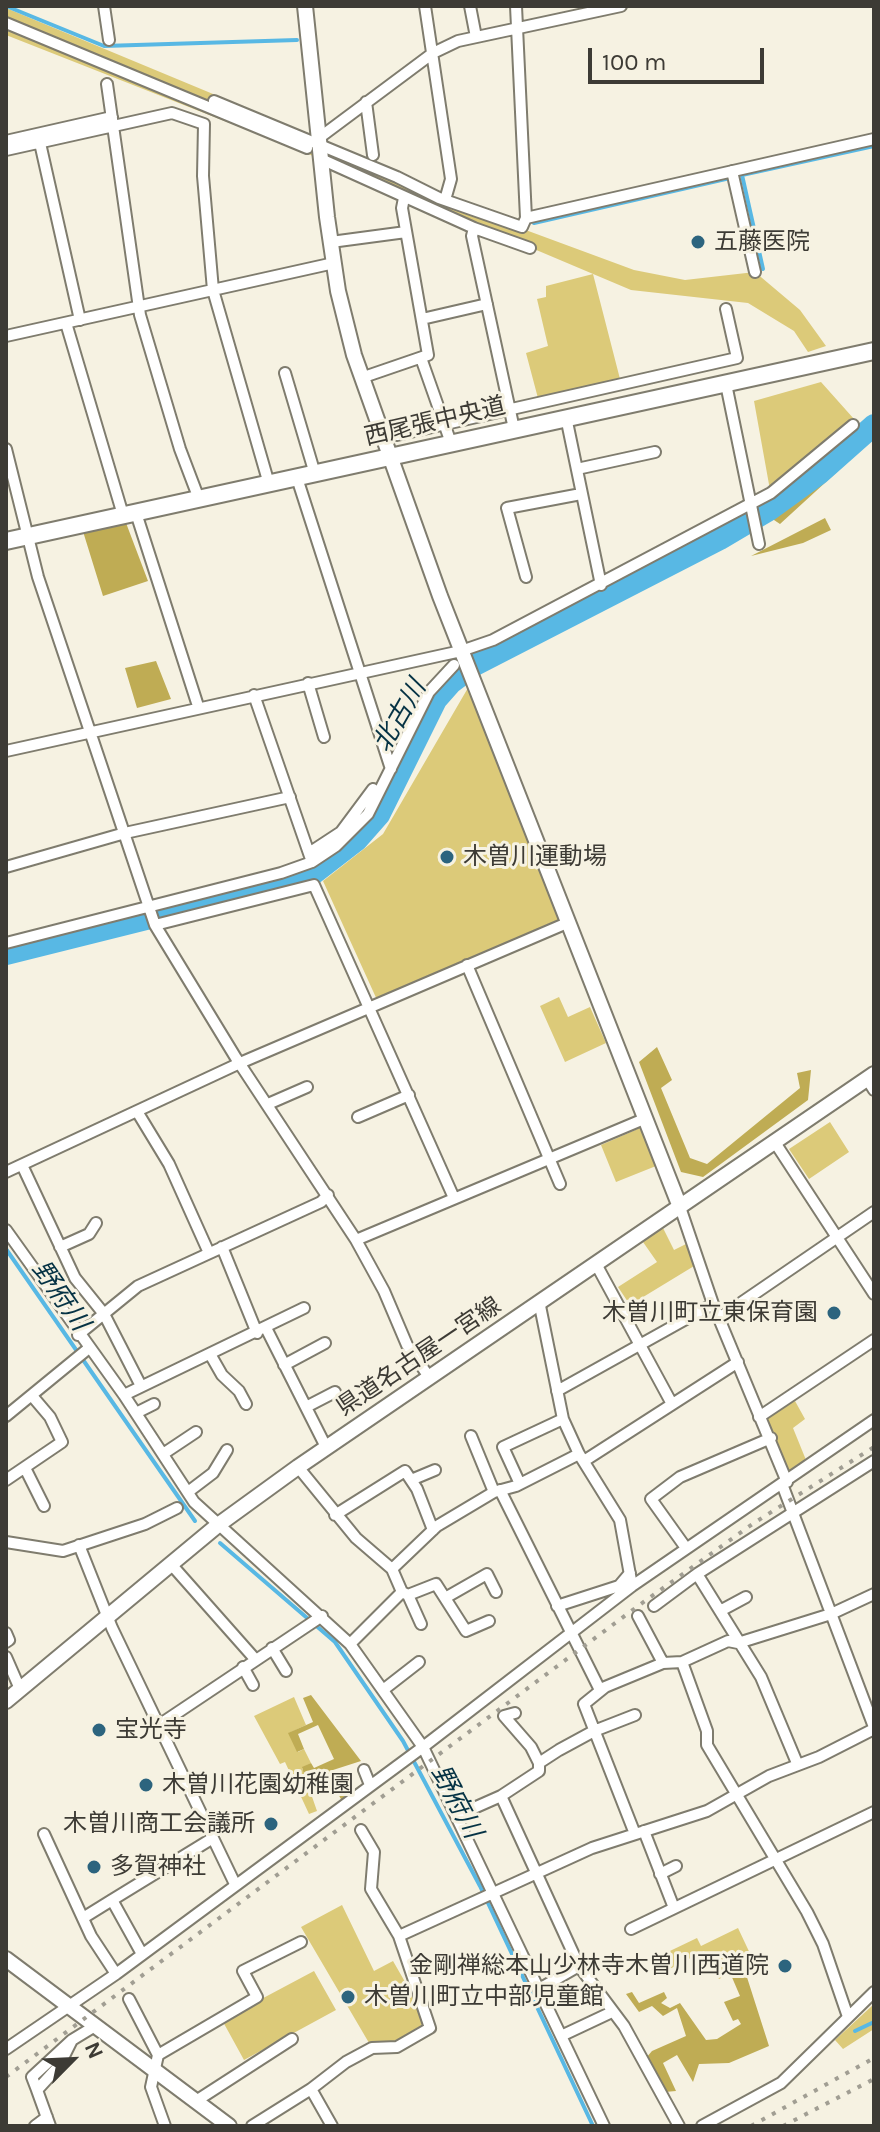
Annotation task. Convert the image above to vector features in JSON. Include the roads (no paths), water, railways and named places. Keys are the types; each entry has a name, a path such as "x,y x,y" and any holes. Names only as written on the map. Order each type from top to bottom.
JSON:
{"main road":[{"path":"305,6 317,148 334,263 361,378 459,656 472,681 680,1207"},
{"name":"西尾張中央道","path":"6,541 874,351"},
{"name":"県道名古屋一宮線","path":"6,1701 170,1563 298,1467 774,1141 872,1081"},
{"path":"6,1959 95,2026 156,2063 196,2101 229,2126"}],"street":[{"path":"104,6 109,40"},
{"path":"425,6 451,179 445,200"},
{"path":"470,6 476,37"},
{"path":"6,23 445,200 522,227 526,218 516,6"},
{"path":"317,148 366,102 433,53 476,37 621,6"},
{"path":"107,84 139,307 180,449 199,499"},
{"path":"214,101 317,148 404,198 530,248"},
{"path":"366,102 373,155"},
{"path":"6,141 172,113 204,124 203,176 213,290 269,484"},
{"path":"6,150 112,122"},
{"path":"526,218 874,139"},
{"path":"40,143 80,320"},
{"path":"732,171 755,272"},
{"path":"361,378 428,355 406,232 404,198"},
{"path":"474,228 472,236 514,429"},
{"path":"331,242 406,232"},
{"path":"6,336 334,263"},
{"path":"422,319 487,304"},
{"path":"397,435 737,358 726,309"},
{"path":"66,323 129,514 198,706"},
{"path":"421,358 451,443"},
{"path":"285,373 315,474"},
{"path":"726,384 759,544"},
{"path":"597,389 601,409"},
{"path":"566,417 601,585"},
{"path":"6,751 198,706 459,656 752,506 853,425"},
{"path":"6,449 28,536 155,924 240,1063 356,1240 384,1291 407,1345 429,1377"},
{"path":"577,469 655,452"},
{"path":"297,478 391,769"},
{"path":"526,577 507,508 581,494"},
{"path":"6,943 281,873 336,846 368,814 429,692 459,656"},
{"path":"308,683 324,737"},
{"path":"254,695 310,857"},
{"path":"310,857 341,832 373,789"},
{"path":"6,867 125,833 290,797"},
{"path":"155,924 314,885 454,1198"},
{"path":"6,1172 240,1063 567,923"},
{"path":"467,965 560,1184"},
{"path":"268,1104 307,1087"},
{"path":"358,1117 409,1095"},
{"path":"138,1113 169,1164 209,1253"},
{"path":"356,1240 644,1119"},
{"path":"774,1141 874,1294"},
{"path":"22,1165 75,1278 104,1314 141,1386"},
{"path":"78,1335 138,1286 321,1202 328,1195"},
{"path":"399,1936 538,1872 707,1811 797,1763 819,1757 874,1728 794,1512 771,1438 759,1417 713,1304 680,1207"},
{"path":"719,1318 874,1212"},
{"path":"60,1247 89,1234 96,1223"},
{"path":"6,1230 78,1335 84,1353 124,1395 188,1492 218,1525 350,1644 383,1690 421,1748 458,1815 492,1894 604,2126"},
{"path":"222,1247 262,1330 284,1365 326,1447"},
{"path":"596,1264 672,1404"},
{"path":"539,1301 563,1419 582,1458 620,1520 632,1586"},
{"path":"557,1391 713,1304"},
{"path":"124,1395 304,1308"},
{"path":"759,1417 874,1340"},
{"path":"284,1365 325,1343"},
{"path":"6,1416 84,1353"},
{"path":"210,1354 222,1375 239,1391 246,1404"},
{"path":"392,1569 433,1530 497,1491 582,1458 738,1362"},
{"path":"306,1407 335,1392"},
{"path":"6,1480 62,1442 50,1417 33,1397"},
{"path":"136,1413 154,1404"},
{"path":"520,1484 503,1447 563,1419"},
{"path":"6,2049 116,1974 421,1748 632,1586 784,1483 834,1444 874,1420"},
{"path":"163,1454 196,1432"},
{"path":"471,1436 557,1606 574,1631 600,1690"},
{"path":"686,1548 651,1499 680,1477 771,1438"},
{"path":"188,1492 213,1473 227,1450"},
{"path":"654,1606 697,1574 874,1461"},
{"path":"298,1467 335,1515 392,1569 421,1624"},
{"path":"25,1468 44,1506"},
{"path":"411,1480 435,1470"},
{"path":"335,1515 405,1471 433,1530"},
{"path":"6,1542 63,1551 145,1524 177,1508"},
{"path":"79,1545 159,1725 235,1884"},
{"path":"170,1563 255,1659"},
{"path":"557,1606 619,1586 630,1573"},
{"path":"445,1598 487,1574 496,1592"},
{"path":"697,1574 761,1677 797,1763"},
{"path":"350,1644 405,1593 436,1584 466,1631 489,1621"},
{"path":"674,1908 584,1704 600,1690 663,1663 682,1662 728,1641 738,1643 831,1614 874,1594"},
{"path":"720,1611 746,1597"},
{"path":"638,1616 663,1663"},
{"path":"159,1725 320,1617"},
{"path":"6,1633 9,1640 6,1642"},
{"path":"272,1648 286,1671"},
{"path":"6,1657 20,1689"},
{"path":"383,1690 419,1662"},
{"path":"682,1662 707,1731 707,1745 823,1944 847,2014"},
{"path":"243,1667 253,1685"},
{"path":"458,1815 501,1796 539,1771 539,1763 531,1747 504,1716 515,1713"},
{"path":"539,1763 594,1731 635,1715"},
{"path":"364,1770 370,1785"},
{"path":"501,1796 579,1966 624,2026 679,2126"},
{"path":"631,1929 874,1812"},
{"path":"252,2126 311,2089 346,2062 372,2048 397,2047 430,2028 399,1936 371,1889 374,1852 361,1830"},
{"path":"44,1834 83,1918 116,1974"},
{"path":"83,1918 213,1838"},
{"path":"660,1874 676,1866"},
{"path":"112,1900 142,1954"},
{"path":"156,2063 257,1997 243,1971 301,1942"},
{"path":"539,1989 579,1966"},
{"path":"702,2126 781,2083 847,2014 874,1992"},
{"path":"129,1999 156,2063 151,2087 165,2126"},
{"path":"561,2036 612,2012"},
{"path":"35,2126 48,2122 37,2090 72,2040 95,2026"},
{"path":"196,2101 292,2039"},
{"path":"311,2089 332,2126"}],"waterway":[{"path":"6,6 104,46 297,40"},
{"path":"763,269 742,175 874,146"},
{"path":"534,223 730,178"},
{"name":"北古川","path":"6,954 286,884 313,874 357,840 379,815 436,700 451,683 475,665 720,539 769,510 820,473 874,425"},
{"name":"野府川","path":"6,1249 195,1521"},
{"name":"野府川","path":"220,1543 335,1642 403,1741 480,1886 593,2126"},
{"path":"855,2031 874,2022"}],"railway":[{"path":"6,2077 638,1606 754,1523 874,1447"},
{"path":"751,2126 874,2058"},
{"path":"783,2126 874,2079"}],"place":[{"name":"五藤医院","path":"698,242"},
{"name":"木曽川運動場","path":"447,857"},
{"name":"木曽川町立東保育園","path":"834,1313"},
{"name":"宝光寺","path":"99,1730"},
{"name":"木曽川花園幼稚園","path":"146,1785"},
{"name":"木曽川商工会議所","path":"271,1824"},
{"name":"多賀神社","path":"94,1867"},
{"name":"金剛禅総本山少林寺木曽川西道院","path":"785,1966"},
{"name":"木曽川町立中部児童館","path":"348,1997"}]}
